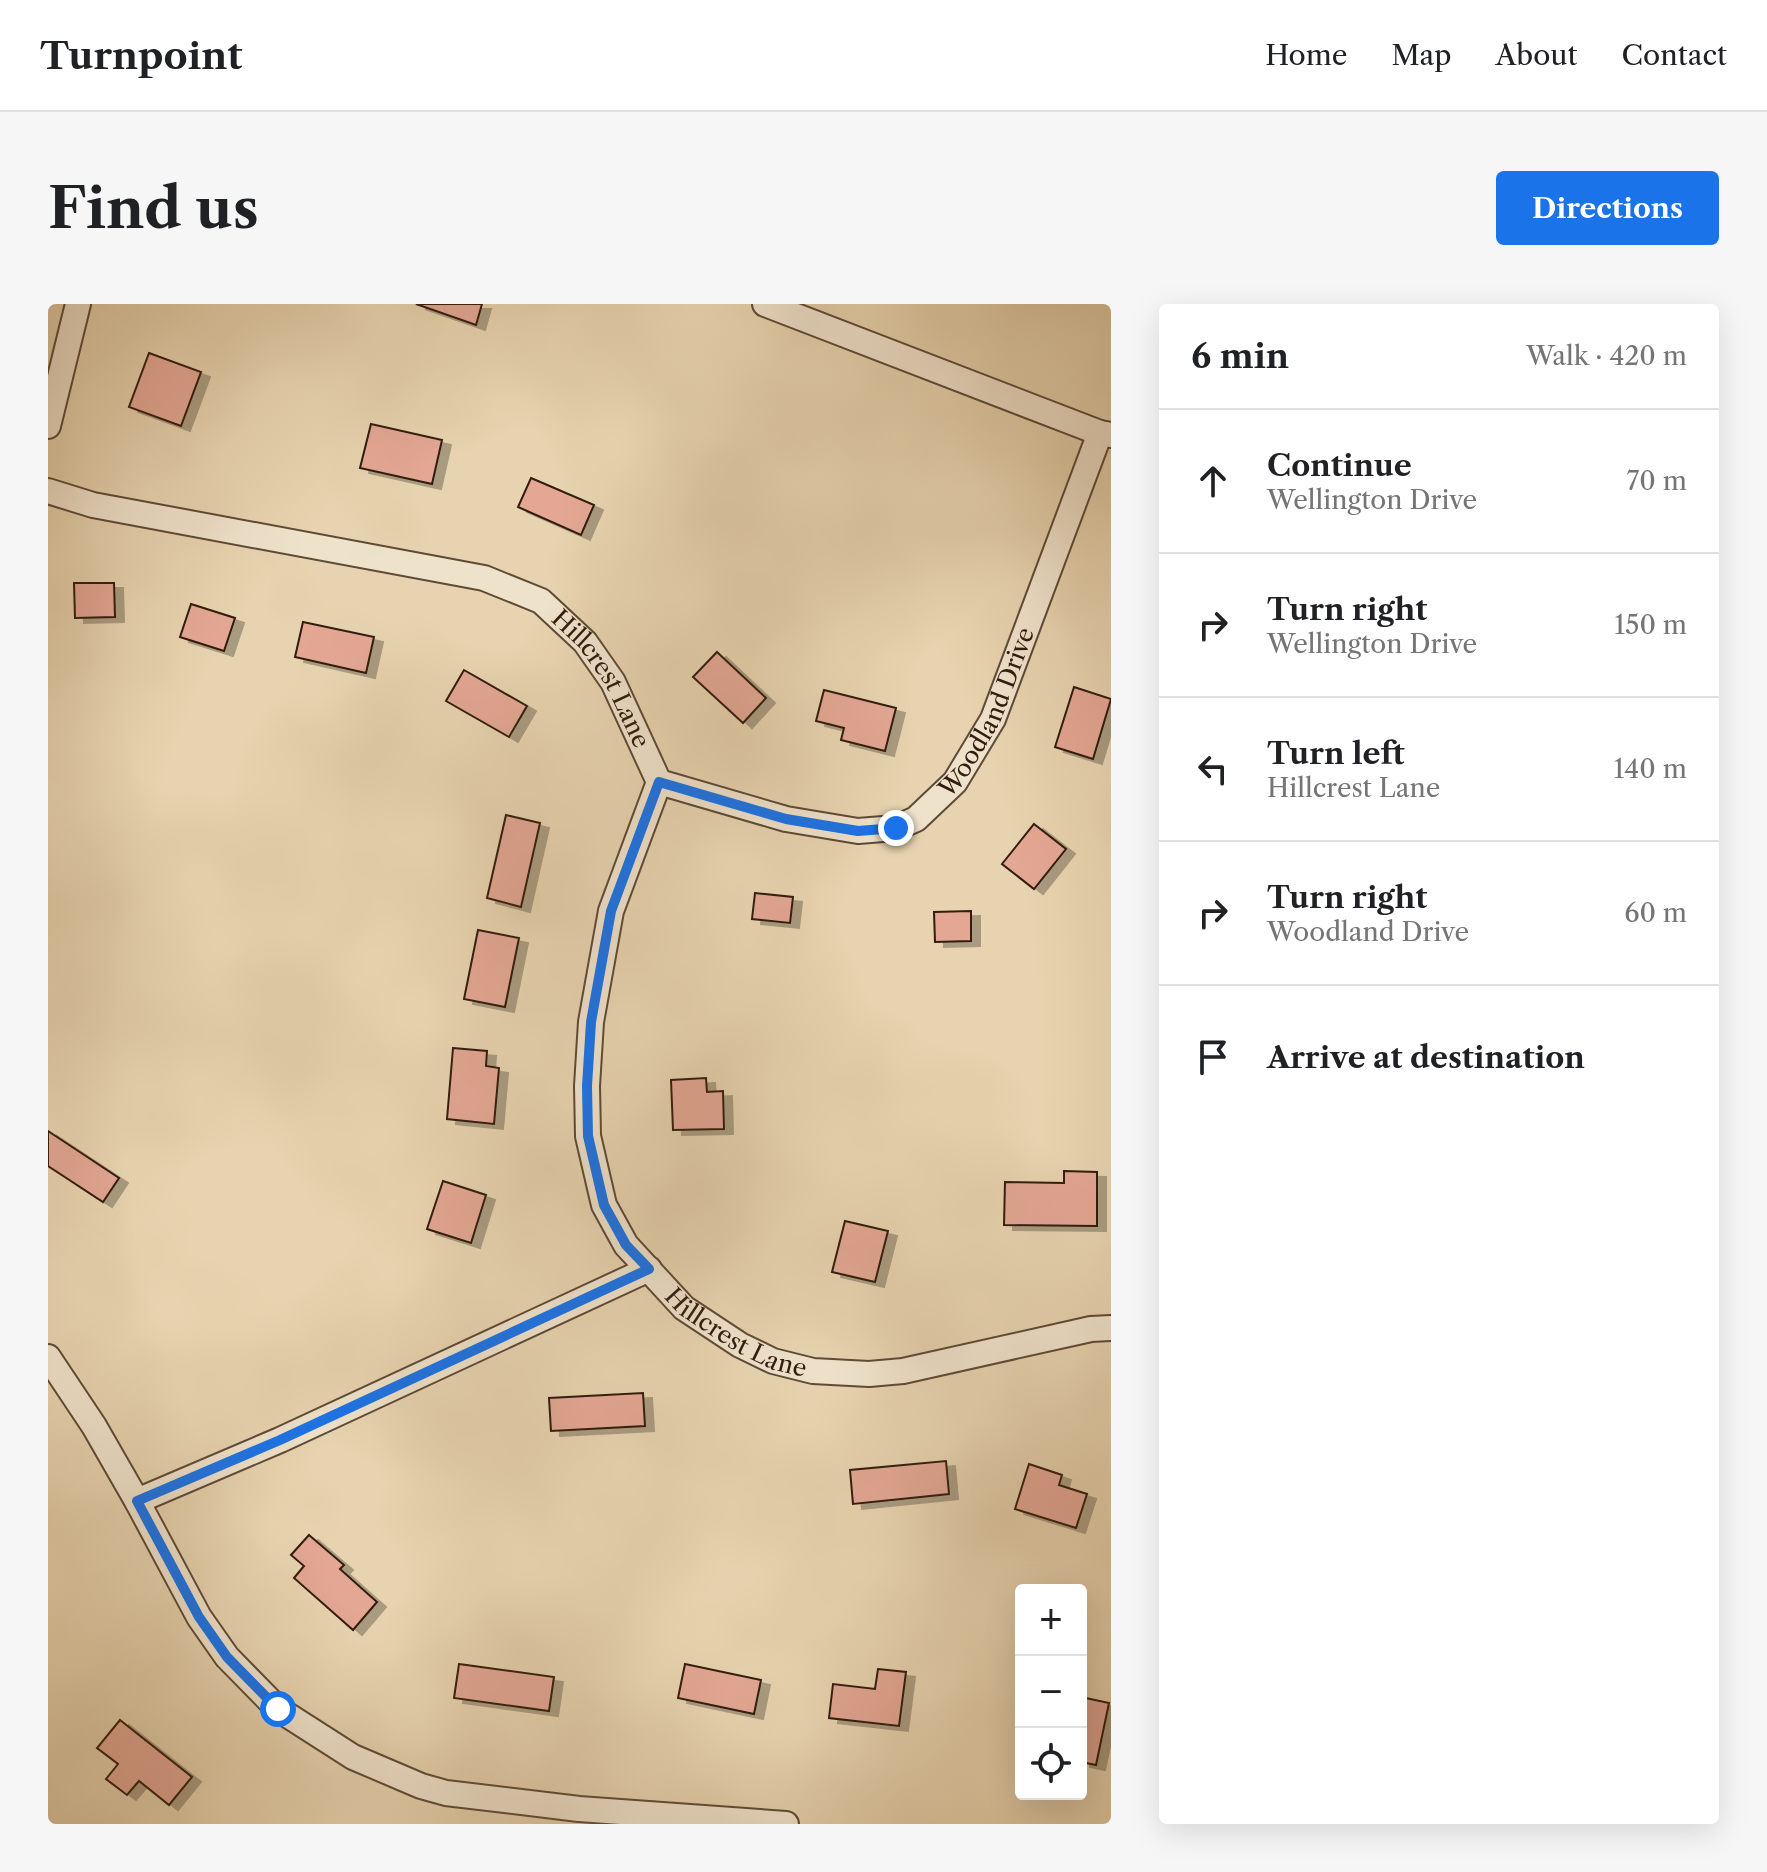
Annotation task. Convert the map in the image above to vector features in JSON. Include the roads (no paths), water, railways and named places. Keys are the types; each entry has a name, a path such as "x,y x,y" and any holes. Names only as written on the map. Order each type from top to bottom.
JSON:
{"street":[{"path":"48,426 78,304"},
{"path":"765,304 1106,434"},
{"name":"Woodland Drive","path":"659,782 786,819 858,831 896,828 916,819 955,782 993,719 1106,434"},
{"name":"Hillcrest Lane","path":"48,491 93,505 484,578 541,601 585,642 613,682 659,782 611,911 591,1022 588,1136 604,1205 626,1245 684,1308 740,1345 773,1361 813,1371 869,1374 903,1371 1091,1329 1111,1328"},
{"path":"137,1501 280,1440 649,1269"},
{"path":"48,1357 94,1426 199,1617 227,1657 278,1709 353,1757 421,1786 446,1793 579,1809 786,1824"}]}
